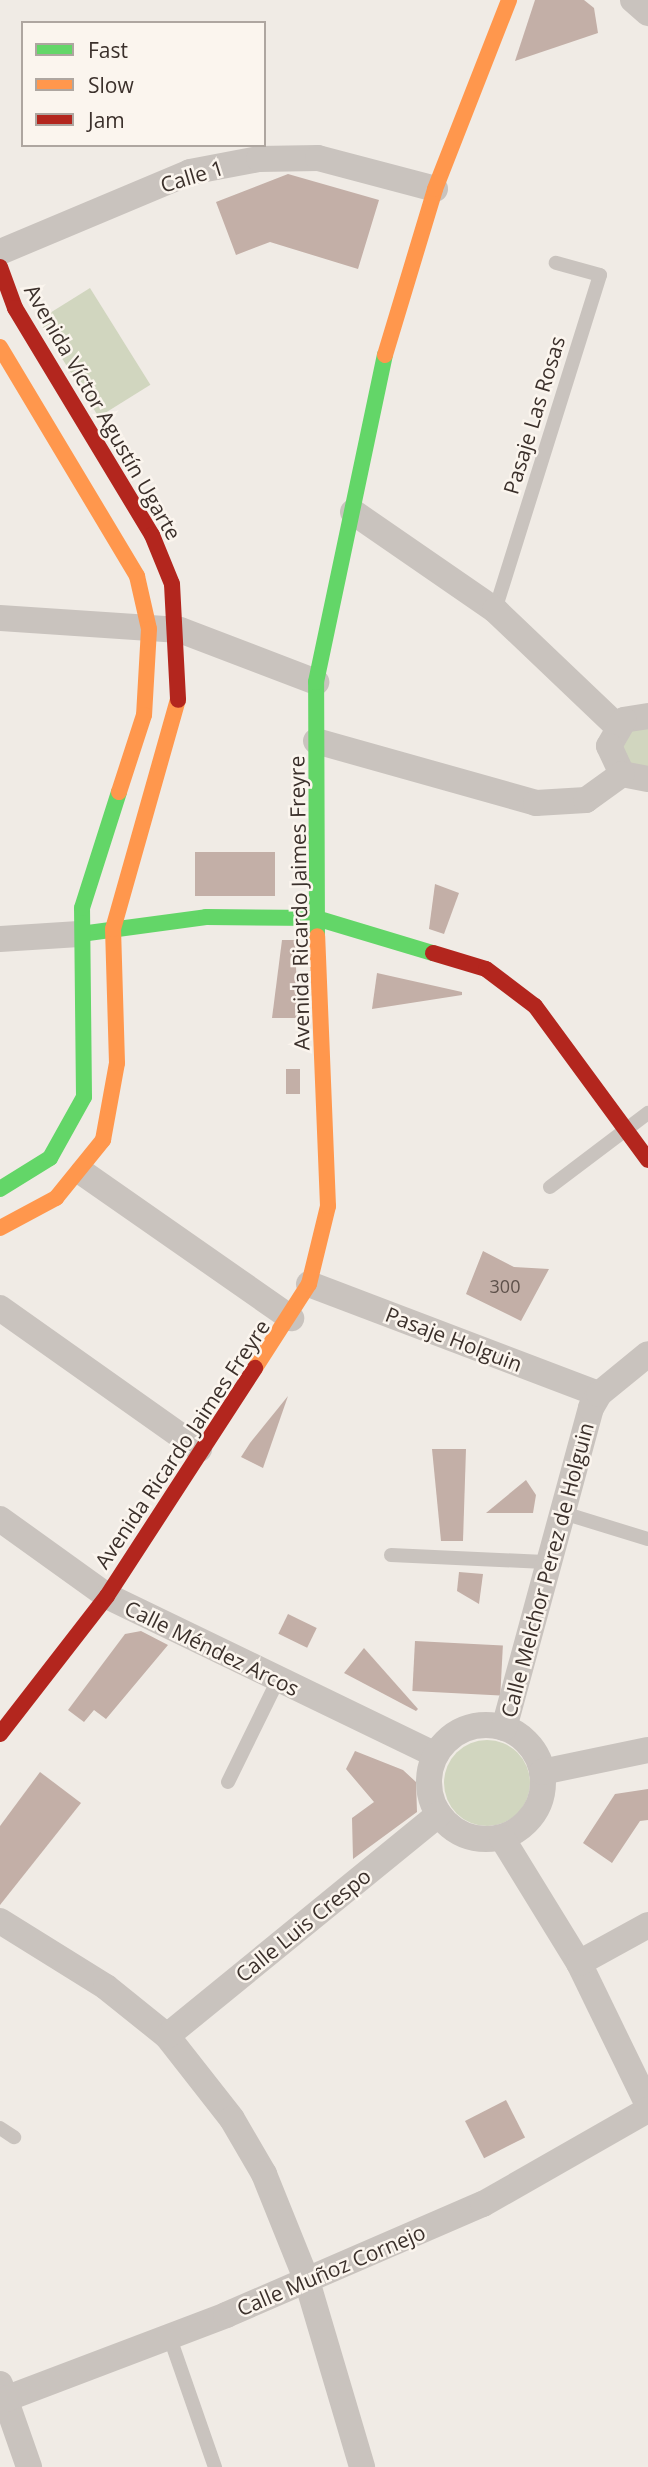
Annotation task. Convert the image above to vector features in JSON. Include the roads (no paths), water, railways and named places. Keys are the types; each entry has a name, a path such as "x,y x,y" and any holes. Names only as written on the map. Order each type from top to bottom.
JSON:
{"street":[{"name":"Avenida Ricardo Jaimes Freyre","path":"0,1733 107,1596 199,1449 291,1318 309,1284 328,1206 316,918 316,682 379,376 435,189 509,0"},
{"path":"633,0 648,13"},
{"name":"Calle 1","path":"0,252 190,172 259,159 318,158 435,189"},
{"name":"Avenida Víctor Agustín Ugarte","path":"0,267 15,309 152,535 172,584 180,631 174,732 113,929 112,1105 103,1140 82,1173 56,1198 0,1228"},
{"path":"0,347 120,542 137,576 149,629 144,715 93,867 79,934 84,1097 50,1158 0,1189"},
{"path":"353,512 495,610 617,726"},
{"path":"0,618 180,631 316,682"},
{"path":"617,726 648,716"},
{"path":"316,741 536,803 586,800 635,776 609,746 617,726"},
{"path":"0,939 79,934 206,917 316,918 432,949 503,979 547,1020 648,1160"},
{"path":"82,1173 291,1318"},
{"name":"Pasaje Holguin","path":"309,1284 599,1394"},
{"path":"0,1308 199,1449"},
{"path":"599,1394 648,1354"},
{"name":"Calle Melchor Perez de Holguin","path":"504,1728 545,1562 599,1394"},
{"name":"Calle Méndez Arcos","path":"0,1519 107,1596 436,1755"},
{"path":"504,1728 530,1745 542,1772 530,1820 502,1838 473,1839 439,1815 429,1785 436,1755 465,1730 504,1728"},
{"path":"542,1772 648,1751"},
{"name":"Calle Luis Crespo","path":"167,2036 439,1815"},
{"path":"502,1838 579,1963 648,2108"},
{"path":"0,1921 106,1987 167,2036 205,2079 264,2174 307,2281 362,2467"},
{"path":"579,1963 648,1925"},
{"name":"Calle Muñoz Cornejo","path":"2,2394 170,2337 483,2204 648,2108"},
{"path":"2,2394 29,2467"}],"lane":[{"name":"Pasaje Las Rosas","path":"495,610 600,275 556,263"},
{"path":"550,1187 648,1113"},
{"path":"560,1512 648,1539"},
{"path":"391,1555 545,1562"},
{"path":"228,1782 278,1680"},
{"path":"0,2128 14,2137"},
{"path":"170,2337 215,2467"}]}
